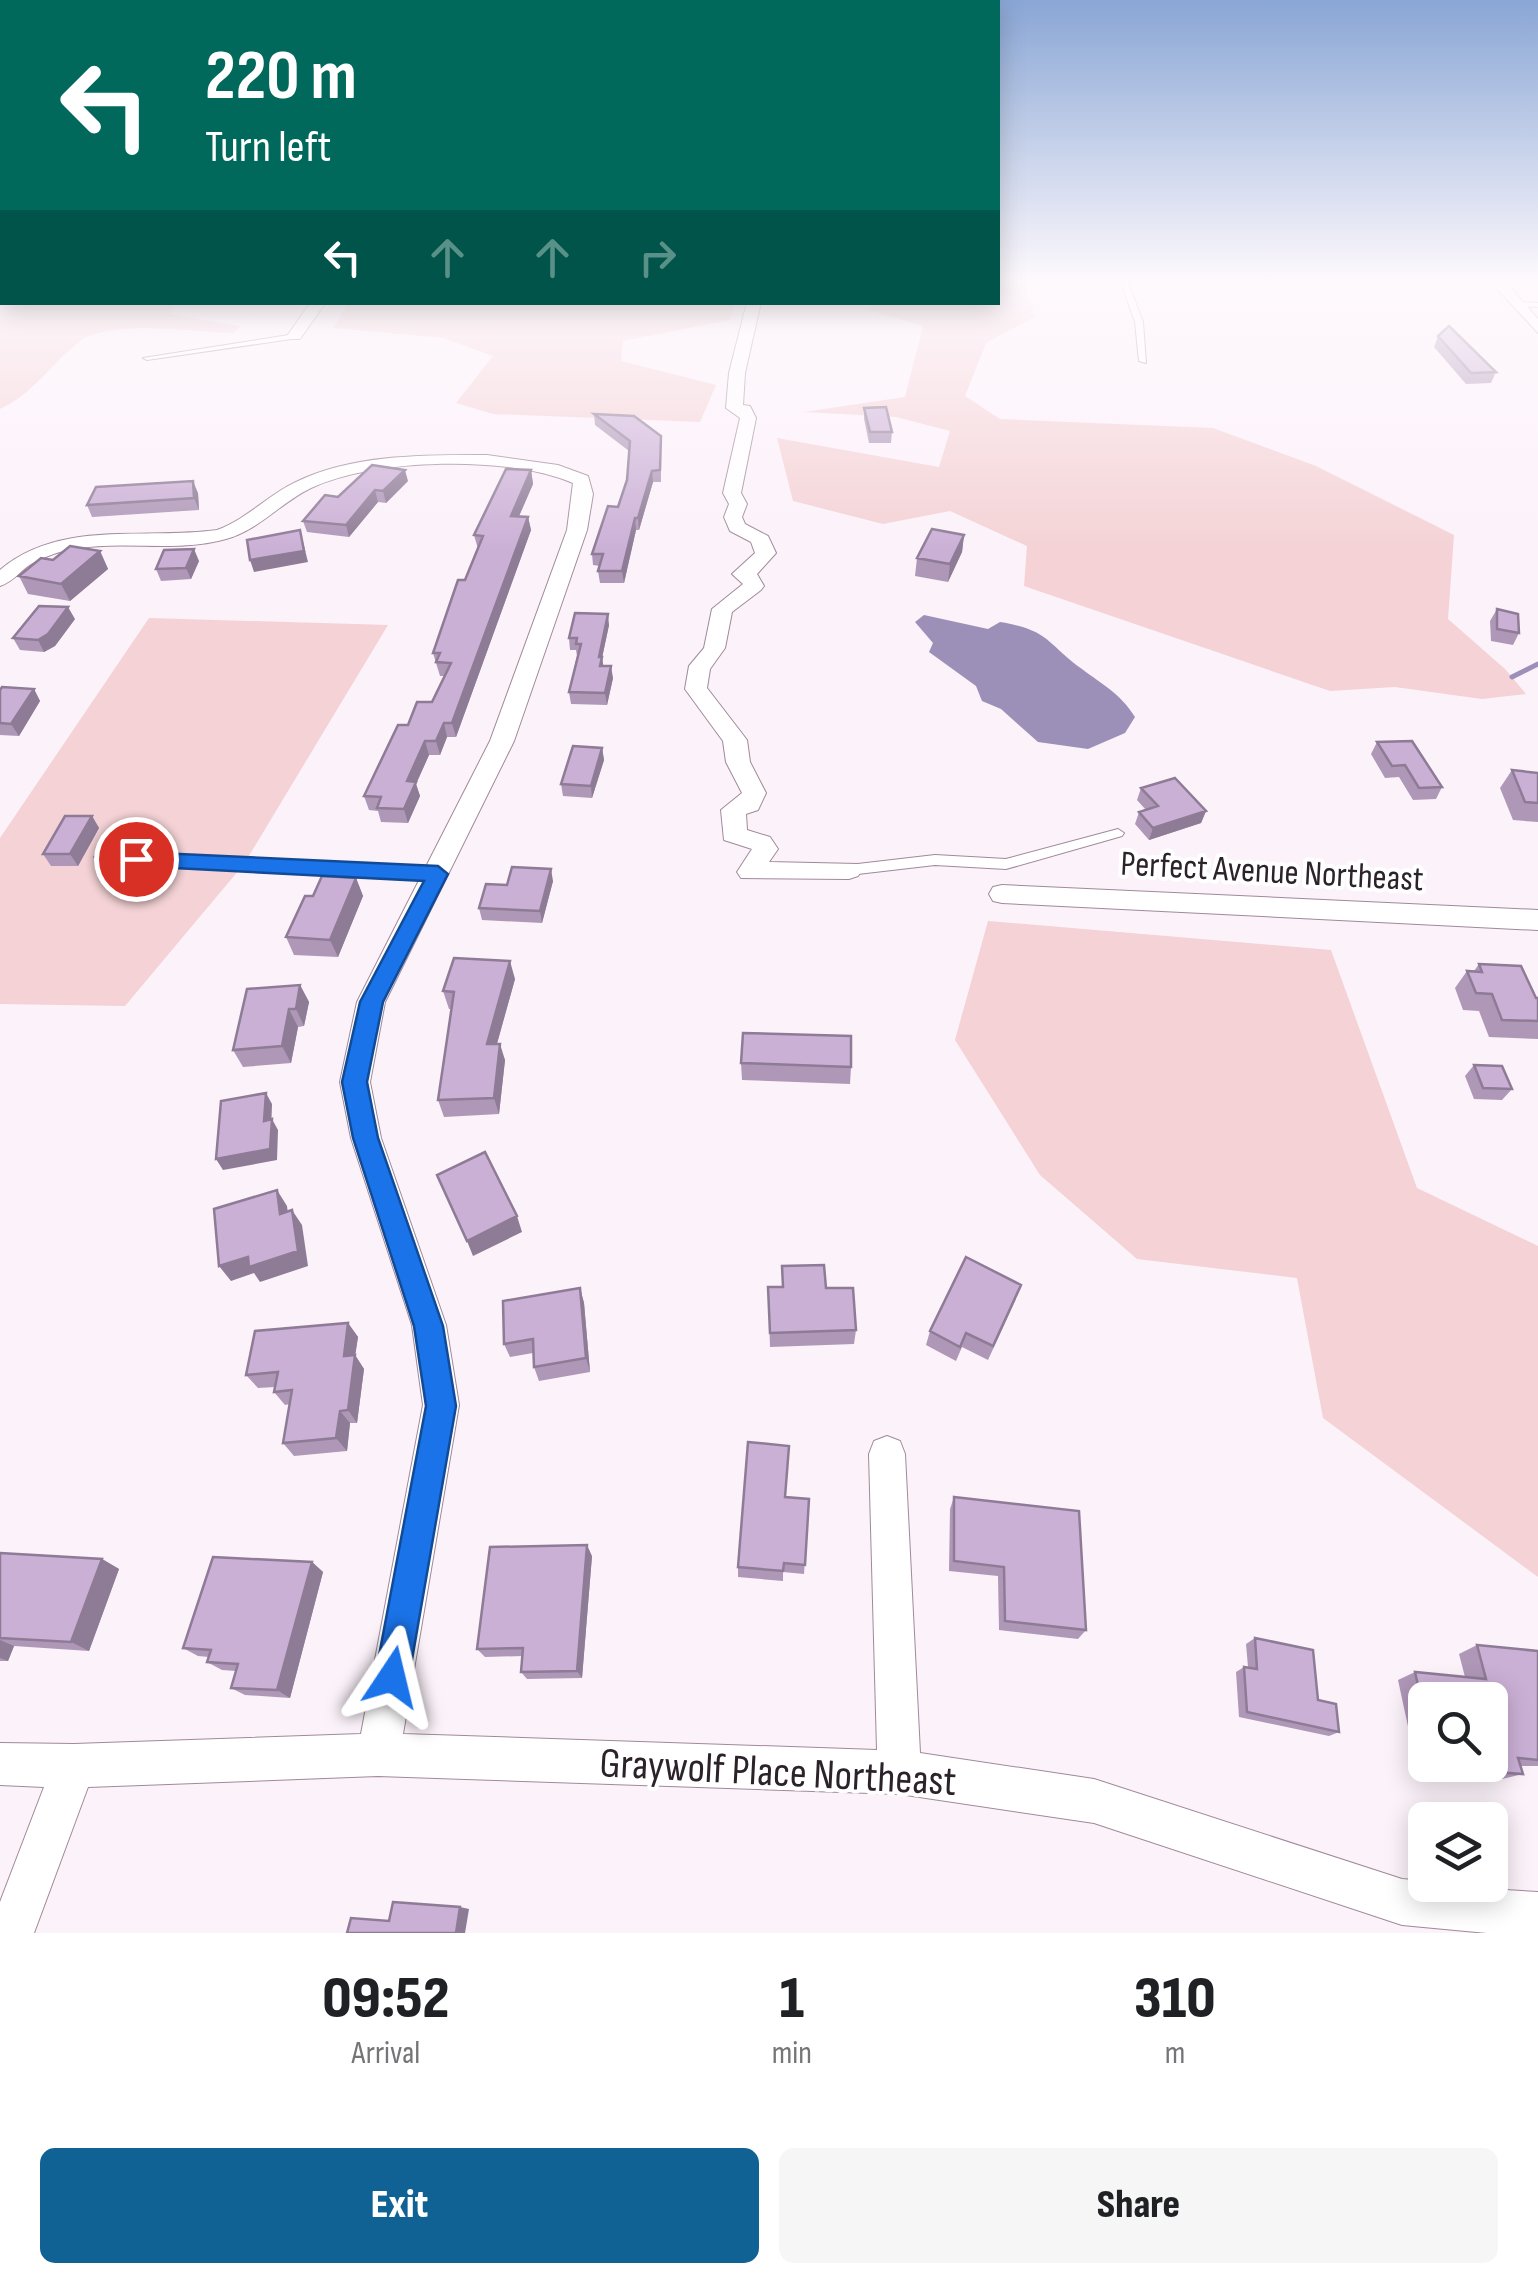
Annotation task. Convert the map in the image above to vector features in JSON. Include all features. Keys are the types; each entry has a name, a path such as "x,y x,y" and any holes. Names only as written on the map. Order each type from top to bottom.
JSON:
{"street":[{"path":"739,370 734,408 744,410 748,418 732,493 738,504 733,516 737,526 761,540 760,547 766,553 742,574 754,586 722,609 716,642 709,661 700,666 696,689 735,740 733,753 739,768 750,778 754,793 749,804 733,810 737,825 733,834 761,843 765,849 750,872 849,870"},
{"path":"0,580 7,572 51,548 110,538 190,539 222,534 260,517 304,484 376,464 517,462 566,470 582,480 584,494 577,530 502,741 372,1002 355,1082 366,1138 429,1326 441,1406 378,1755"},
{"name":"Perfect Avenue Northeast","path":"1002,894 1538,920"},
{"path":"887,1454 899,1772"},
{"name":"Graywolf Place Northeast","path":"0,1764 74,1766 378,1755 899,1772 1094,1801 1402,1902 1538,1914"},
{"path":"11,1933 74,1766"}],"lane":[{"path":"849,870 935,860 1006,864 1118,833"},
{"path":"100,857 438,874"}],"shaded area":[{"path":"0,370 50,370 12,403 0,409"},
{"path":"482,370 657,370 716,385 700,422 493,414 456,403"},
{"path":"912,370 975,370 965,396 1000,419 1213,428 1316,466 1454,535 1448,619 1505,669 1526,694 1482,699 1395,687 1330,691 1024,586 1027,546 950,511 883,524 793,501 777,438 939,467 950,431 896,417 804,412 905,397"},
{"path":"924,615 988,629 1000,622 1029,629 1117,695 1135,717 1125,733 1088,749 1038,742 1001,709 982,701 976,686 929,652 933,643 915,622"},
{"path":"149,618 388,625 244,864 125,1006 0,1004 0,838"},
{"path":"988,921 1331,950 1417,1188 1538,1246 1538,1577 1323,1418 1297,1278 1137,1259 1040,1175 955,1040"}],"building":[{"path":"886,407 892,432 870,432 864,408"},
{"path":"594,414 634,416 661,436 660,470 652,471 622,571 598,571 603,554 592,554 608,506 618,507 627,480 630,441"},
{"path":"372,465 405,470 383,491 375,490 346,525 303,521 325,495 338,497"},
{"path":"506,469 531,470 511,516 528,517 452,723 444,723 436,741 425,741 407,781 416,782 404,809 377,808 381,797 364,796 398,725 408,725 417,702 432,702 451,663 436,662 440,653 433,653 458,580 465,580 483,536 474,535"},
{"path":"193,481 194,498 87,505 96,487"},
{"path":"932,529 964,535 950,564 917,558"},
{"path":"300,530 304,551 250,560 247,540"},
{"path":"70,546 100,551 61,584 19,576 41,558 53,560"},
{"path":"194,549 186,568 156,569 164,550"},
{"path":"39,606 68,607 48,634 38,640 13,638"},
{"path":"1497,609 1518,614 1519,633 1497,629"},
{"path":"575,613 608,614 599,657 600,666 611,666 605,693 569,692 581,644 576,644 577,638 569,638"},
{"path":"2,687 34,689 11,724 0,723"},
{"path":"1412,741 1442,787 1419,788 1405,765 1392,766 1377,742"},
{"path":"573,746 602,748 591,786 561,784"},
{"path":"1512,770 1538,773 1538,803 1525,802"},
{"path":"1175,778 1206,811 1153,828 1139,812 1158,806 1141,788"},
{"path":"65,816 92,816 70,854 43,854"},
{"path":"512,867 551,869 540,911 479,908 486,884 507,885"},
{"path":"322,876 356,878 330,940 286,937 305,896 313,896"},
{"path":"454,958 510,961 487,1044 500,1044 494,1098 438,1100 454,992 443,991"},
{"path":"1479,964 1521,966 1538,998 1538,1021 1502,1020 1492,994 1476,993 1467,971 1482,972"},
{"path":"300,985 296,1009 289,1009 282,1046 233,1050 247,989"},
{"path":"743,1033 851,1036 851,1067 741,1063"},
{"path":"1474,1065 1502,1066 1512,1089 1483,1088"},
{"path":"266,1093 264,1121 272,1119 270,1149 216,1159 221,1101"},
{"path":"485,1152 517,1216 467,1241 437,1175"},
{"path":"277,1190 280,1214 292,1210 298,1251 249,1267 248,1257 219,1266 214,1209"},
{"path":"966,1257 1021,1285 993,1346 966,1333 960,1347 930,1331"},
{"path":"824,1265 826,1288 853,1288 856,1330 770,1333 768,1287 783,1287 782,1266"},
{"path":"580,1288 586,1358 534,1367 533,1339 504,1344 503,1301"},
{"path":"348,1323 344,1356 355,1355 348,1410 340,1411 336,1438 283,1443 292,1390 274,1392 278,1372 246,1375 255,1331"},
{"path":"748,1442 789,1446 785,1497 809,1499 805,1565 784,1563 783,1571 738,1567"},
{"path":"954,1497 1079,1511 1086,1630 1005,1621 1004,1567 954,1561"},
{"path":"587,1545 577,1671 521,1672 523,1648 477,1649 490,1547"},
{"path":"0,1553 102,1559 71,1642 0,1638"},
{"path":"213,1557 312,1562 277,1690 231,1688 238,1664 207,1662 211,1650 183,1648"},
{"path":"1255,1638 1313,1650 1318,1700 1336,1704 1339,1732 1247,1712 1244,1667 1257,1669"},
{"path":"1477,1645 1538,1651 1538,1760 1518,1758 1523,1774 1508,1773 1508,1682 1417,1682 1415,1672 1486,1679"},
{"path":"393,1902 460,1907 456,1933 347,1933 351,1918 389,1921"}],"waterway":[{"path":"1512,677 1538,664"}],"route":[{"path":"136,859 438,874 372,1002 355,1082 366,1138 429,1326 441,1406 392,1677"}]}
